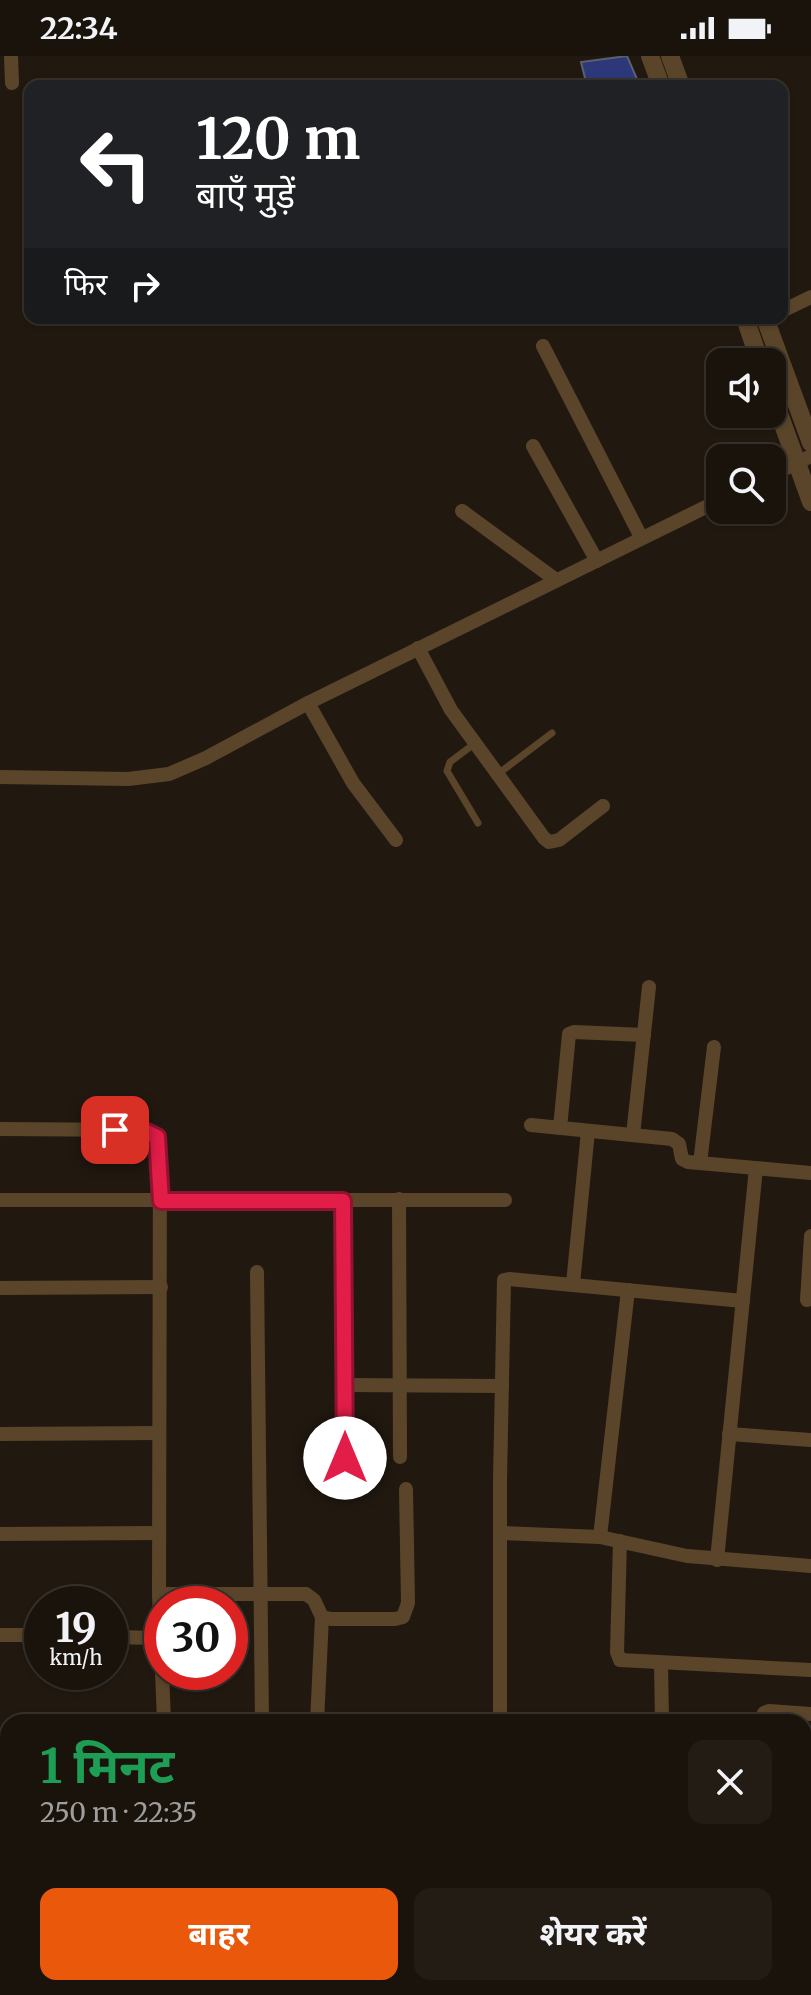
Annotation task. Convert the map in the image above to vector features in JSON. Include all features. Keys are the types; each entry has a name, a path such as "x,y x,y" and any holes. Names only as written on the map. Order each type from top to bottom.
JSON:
{"street":[{"path":"11,56 12,83"},
{"path":"650,56 659,80"},
{"path":"670,56 679,80"},
{"path":"788,307 811,297"},
{"path":"761,348 762,324"},
{"path":"764,324 811,443"},
{"path":"543,346 641,537"},
{"path":"786,423 804,460 811,502"},
{"path":"533,446 597,561"},
{"path":"0,777 128,779 169,774 706,507"},
{"path":"462,511 556,580"},
{"path":"418,648 451,710 549,842 559,840 603,806"},
{"path":"308,703 353,783 396,840"},
{"path":"633,1135 649,987"},
{"path":"560,1128 569,1034 644,1035"},
{"path":"700,1163 714,1047"},
{"path":"531,1125 675,1140 682,1159 811,1173"},
{"path":"0,1129 143,1130 152,1132 160,1145 159,1586"},
{"path":"573,1284 588,1131"},
{"path":"717,1560 756,1168"},
{"path":"399,1199 400,1457"},
{"path":"0,1200 505,1200"},
{"path":"343,1201 345,1458"},
{"path":"807,1300 811,1236"},
{"path":"257,1272 262,1714"},
{"path":"500,1714 504,1280 743,1301"},
{"path":"0,1288 161,1287"},
{"path":"600,1537 628,1290"},
{"path":"345,1385 502,1386"},
{"path":"0,1434 159,1433"},
{"path":"729,1434 811,1440"},
{"path":"322,1617 395,1619 403,1617 407,1611 406,1489"},
{"path":"0,1534 159,1533"},
{"path":"501,1533 600,1537 717,1560 811,1566"},
{"path":"620,1541 618,1656 626,1661 811,1670"},
{"path":"248,1594 311,1595 322,1617 317,1714"},
{"path":"0,1635 24,1635"},
{"path":"661,1663 662,1714"},
{"path":"162,1690 164,1714"},
{"path":"764,1714 769,1711 811,1714"}],"lane":[{"path":"497,775 552,733"},
{"path":"474,744 450,762 447,771 478,823"}],"building":[{"path":"627,56 637,80 586,80 581,62"}],"route":[{"path":"115,1130 143,1130 157,1137 160,1145 161,1201 343,1201 345,1458"}]}
